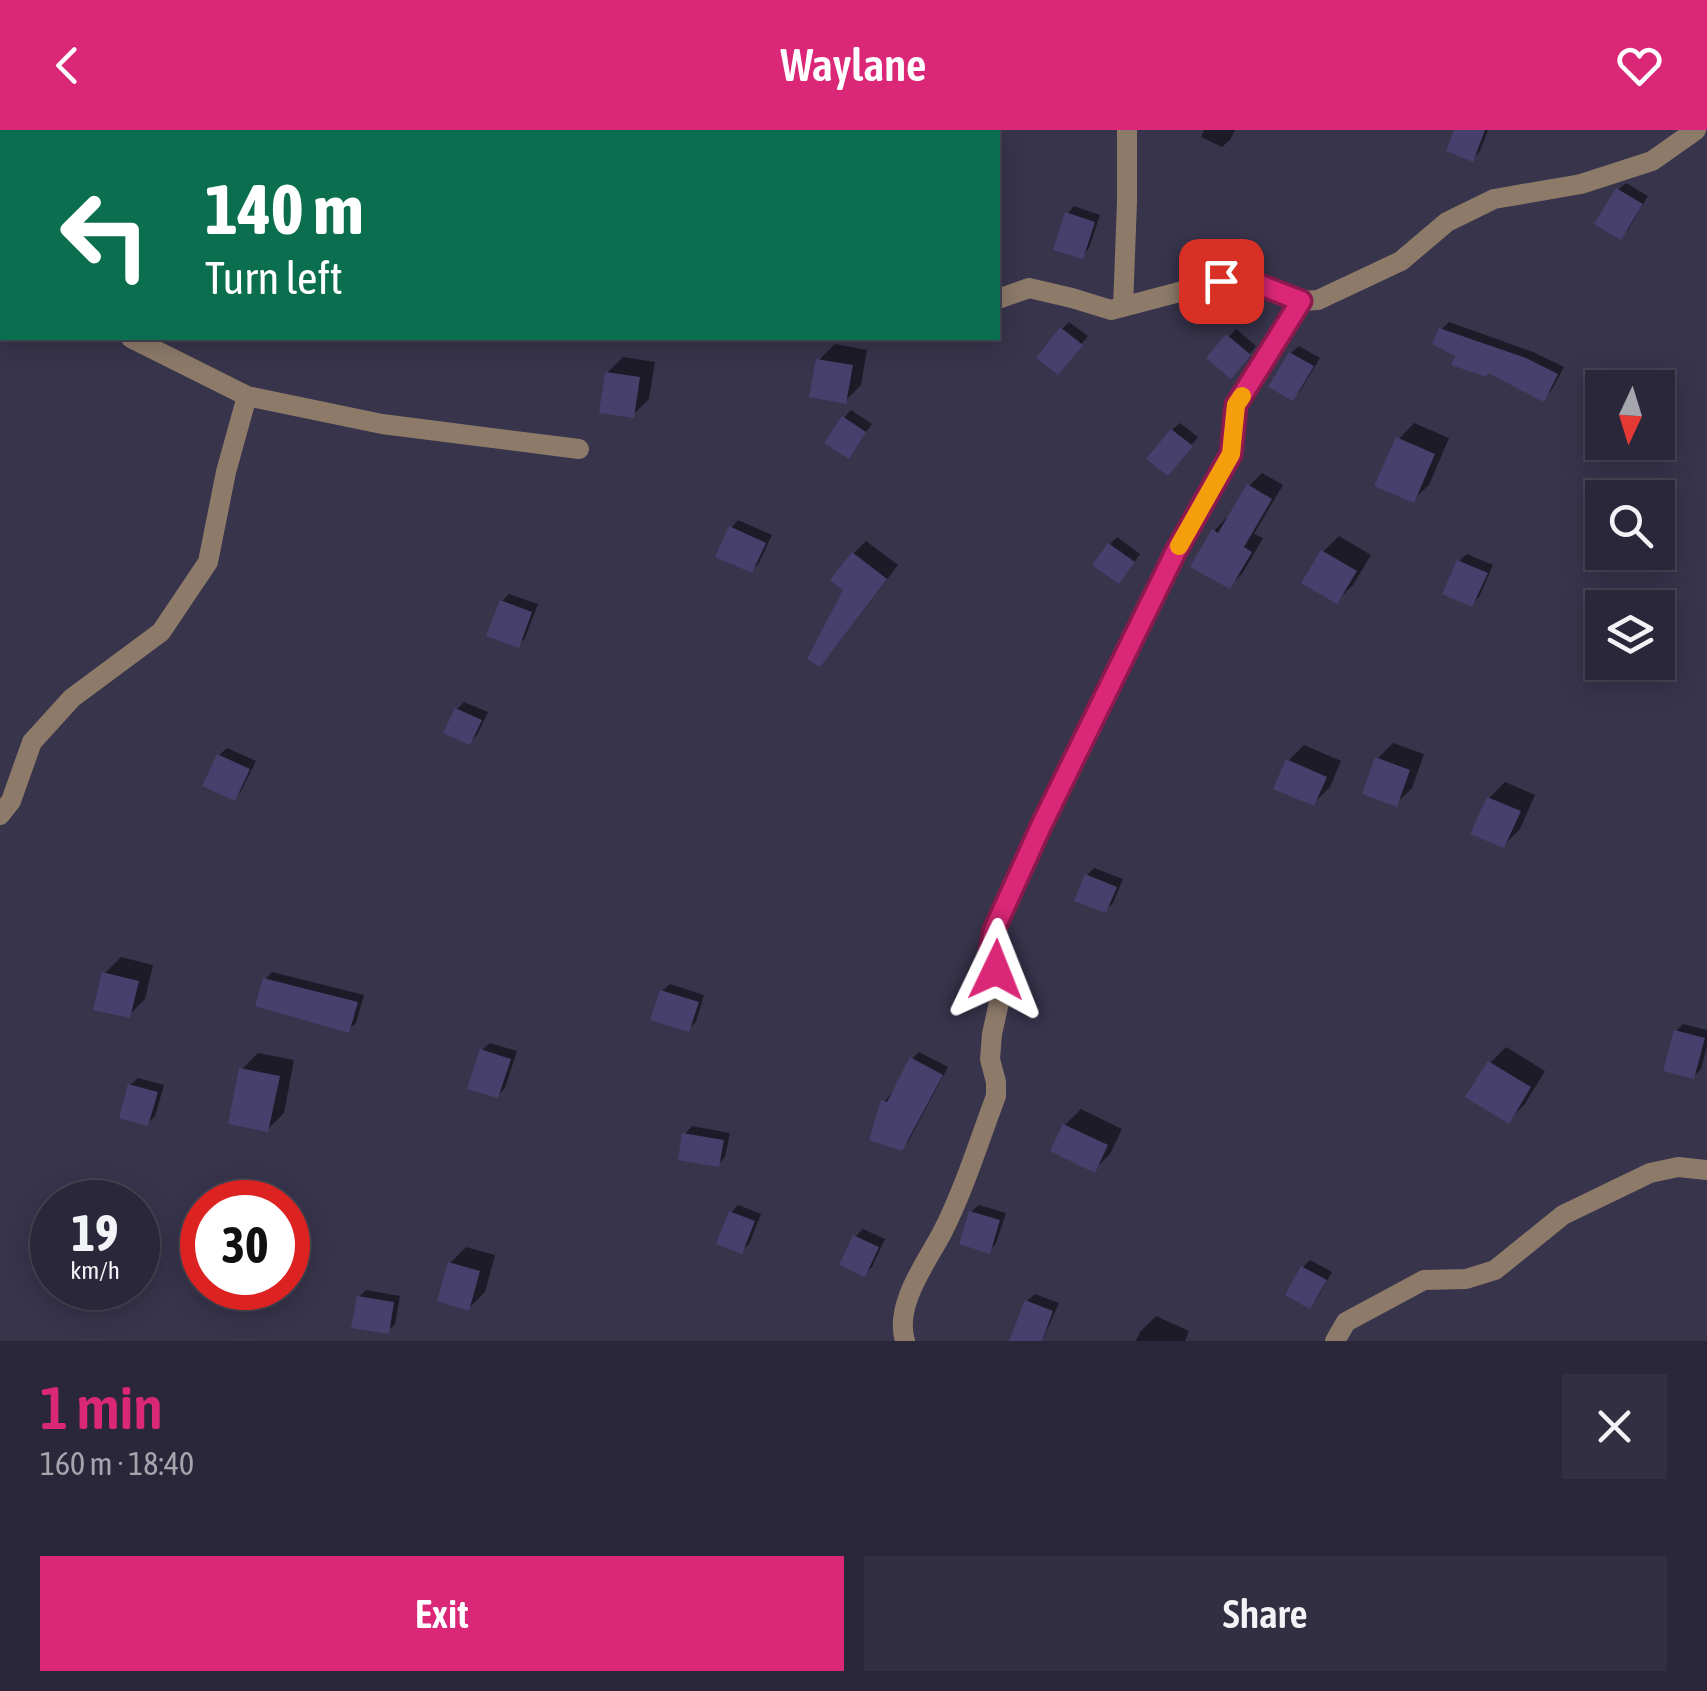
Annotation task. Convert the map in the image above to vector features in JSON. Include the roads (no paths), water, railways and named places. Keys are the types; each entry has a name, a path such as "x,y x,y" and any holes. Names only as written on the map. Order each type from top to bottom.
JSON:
{"street":[{"path":"1123,307 1127,130"},
{"path":"1000,298 1029,288 1111,310 1221,281 1260,285 1301,301 1318,300 1400,261 1447,222 1494,198 1581,184 1652,160 1696,130"},
{"path":"905,1341 905,1312 920,1268 942,1233 996,1096 990,1059 1000,998 990,950 994,930 1176,551 1231,454 1236,405 1301,301"},
{"path":"134,340 247,396 382,424 579,449"},
{"path":"0,816 11,801 32,742 72,698 161,632 208,562 226,472 247,396"},
{"path":"1335,1341 1346,1322 1424,1280 1466,1279 1496,1270 1563,1215 1650,1174 1678,1166 1707,1170"}]}
